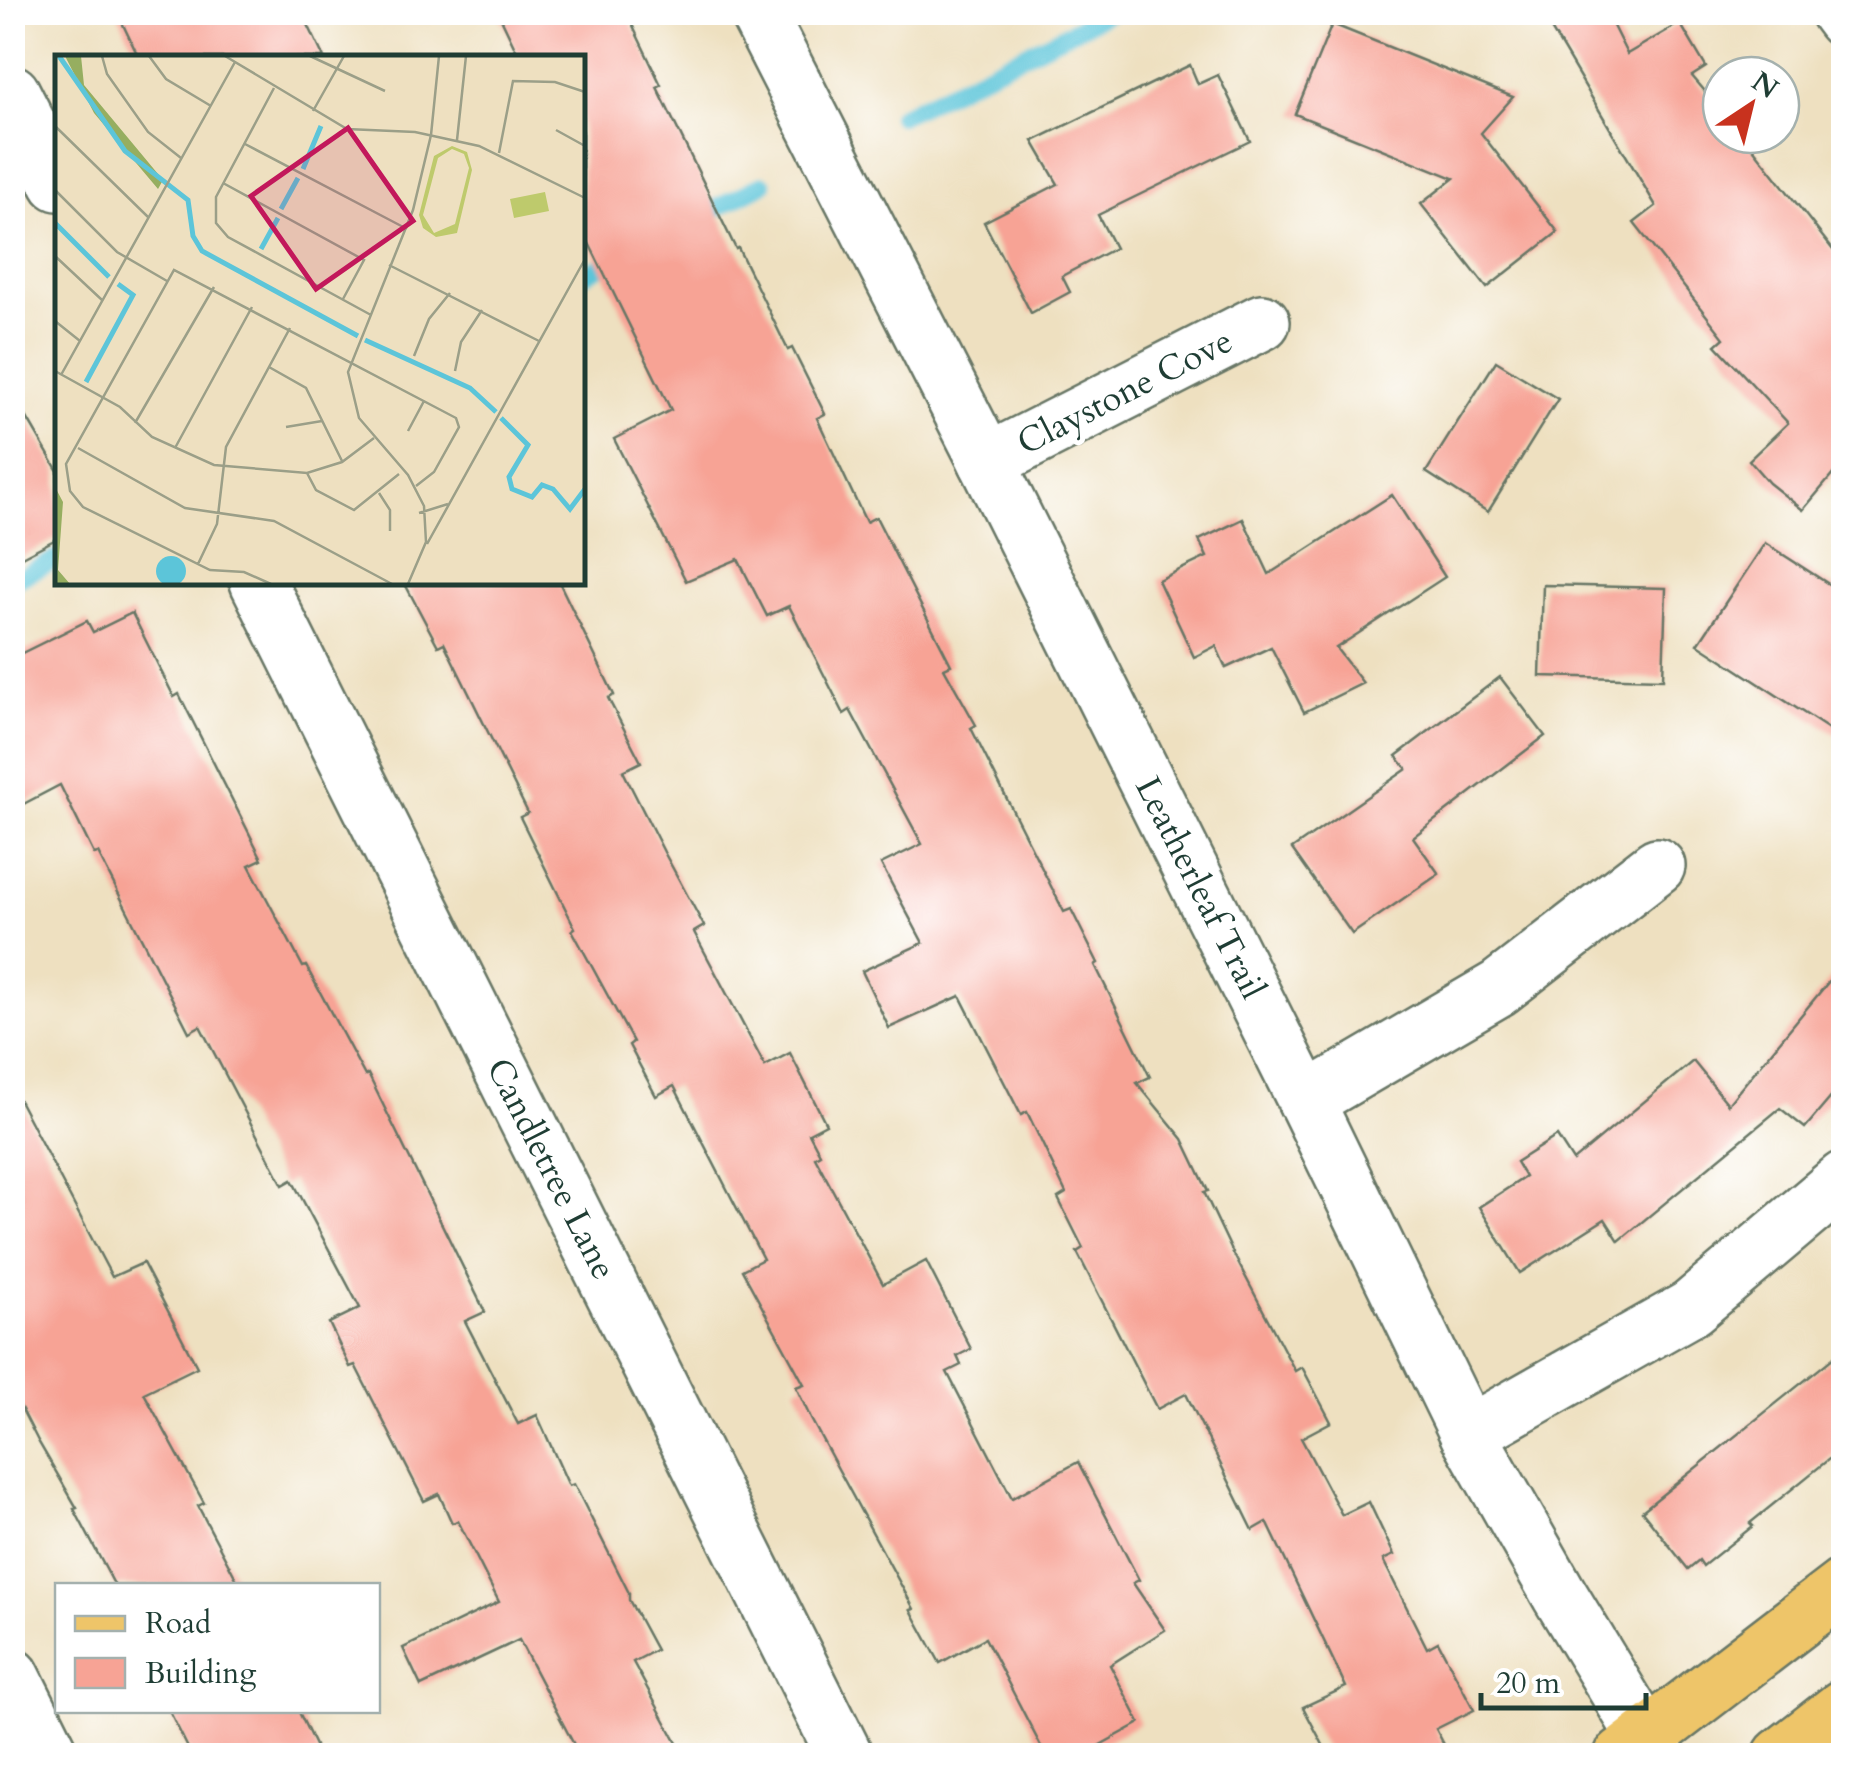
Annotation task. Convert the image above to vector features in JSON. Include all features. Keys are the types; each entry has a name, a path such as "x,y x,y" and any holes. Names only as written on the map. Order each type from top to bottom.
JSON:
{"main road":[{"path":"1642,1750 1844,1586"},
{"path":"1782,1756 1844,1707"}],"street":[{"name":"Leatherleaf Trail","path":"756,12 987,462 1468,1434 1642,1750"},
{"path":"1838,12 1844,20"},
{"path":"12,93 55,177"},
{"name":"Claystone Cove","path":"987,462 1262,322"},
{"name":"Candletree Lane","path":"260,585 845,1756"},
{"path":"1306,1102 1499,988 1657,866"},
{"path":"1468,1434 1691,1308 1844,1179"},
{"path":"12,1676 52,1756"}],"building":[{"path":"117,12 302,12 323,55 138,55"},
{"path":"498,12 626,12 661,85 657,87 736,249 825,414 817,418 866,522 876,517 951,665 944,668 976,725 971,728 1064,912 1071,909 1098,963 1095,965 1150,1077 1137,1083 1183,1139 1232,1251 1295,1371 1302,1367 1331,1422 1301,1438 1342,1515 1369,1502 1394,1555 1383,1560 1427,1648 1438,1642 1474,1710 1436,1729 1450,1756 1329,1756 1303,1707 1346,1687 1267,1522 1253,1530 1186,1394 1157,1409 1077,1252 1083,1248 1058,1198 1066,1193 1027,1112 1021,1115 960,996 889,1028 862,971 923,943 881,864 922,844 850,710 844,714 789,606 767,616 738,559 686,581 614,439 671,410 585,235 585,55 519,55"},
{"path":"1541,12 1606,12 1627,54 1680,23 1701,59 1701,70 1692,76 1701,87 1701,155 1759,155 1844,264 1844,461 1803,510 1769,483 1749,460 1788,423 1716,345 1724,338 1634,223 1656,206"},
{"path":"1332,24 1513,97 1481,133 1558,232 1487,288 1421,204 1454,178 1295,114"},
{"path":"1190,65 1198,84 1218,75 1250,141 1098,215 1115,248 1062,276 1070,292 1031,313 984,222 1058,184 1033,141"},
{"path":"1496,361 1558,399 1488,512 1426,472"},
{"path":"12,392 55,466 55,540 12,562"},
{"path":"1392,495 1445,577 1336,648 1363,683 1304,712 1271,647 1226,668 1216,646 1194,657 1158,580 1207,557 1199,540 1243,519 1269,574"},
{"path":"1765,543 1844,594 1844,739 1698,644"},
{"path":"406,585 560,585 614,695 608,698 641,762 623,771 704,926 694,932 765,1066 790,1053 826,1124 809,1133 820,1154 815,1157 883,1284 926,1261 971,1349 957,1356 961,1365 947,1372 1012,1498 1078,1462 1139,1580 1133,1583 1165,1630 1110,1665 1140,1723 1080,1756 1046,1756 985,1638 940,1663 811,1419 796,1387 804,1384 742,1270 763,1259 674,1086 656,1096 520,817 528,813 444,643 438,646"},
{"path":"1543,585 1666,588 1663,679 1540,676"},
{"path":"132,613 174,697 179,694 262,859 249,865 365,1076 368,1074 485,1312 465,1321 518,1424 537,1415 569,1486 574,1484 629,1593 656,1650 633,1662 684,1756 580,1756 519,1640 421,1686 403,1648 499,1602 458,1521 452,1523 439,1494 424,1501 355,1365 350,1367 329,1323 360,1308 292,1180 283,1185 200,1026 189,1032 60,785 12,810 12,658 87,621 93,632"},
{"path":"1500,677 1545,736 1413,837 1439,874 1352,934 1292,849 1407,769 1396,756"},
{"path":"1844,963 1844,1082 1805,1128 1780,1108 1619,1241 1605,1219 1520,1273 1479,1207 1525,1177 1516,1162 1557,1136 1573,1161 1693,1061 1728,1104"},
{"path":"12,1087 112,1277 143,1263 197,1367 144,1393 204,1503 198,1506 238,1583 113,1583 12,1390"},
{"path":"1844,1349 1844,1447 1703,1566 1699,1560 1688,1569 1642,1511"},
{"path":"170,1713 299,1713 320,1756 192,1756"}],"waterway":[{"path":"900,116 1110,12"},
{"path":"697,218 763,184"},
{"path":"585,274 620,257"},
{"path":"12,582 55,560"}]}
